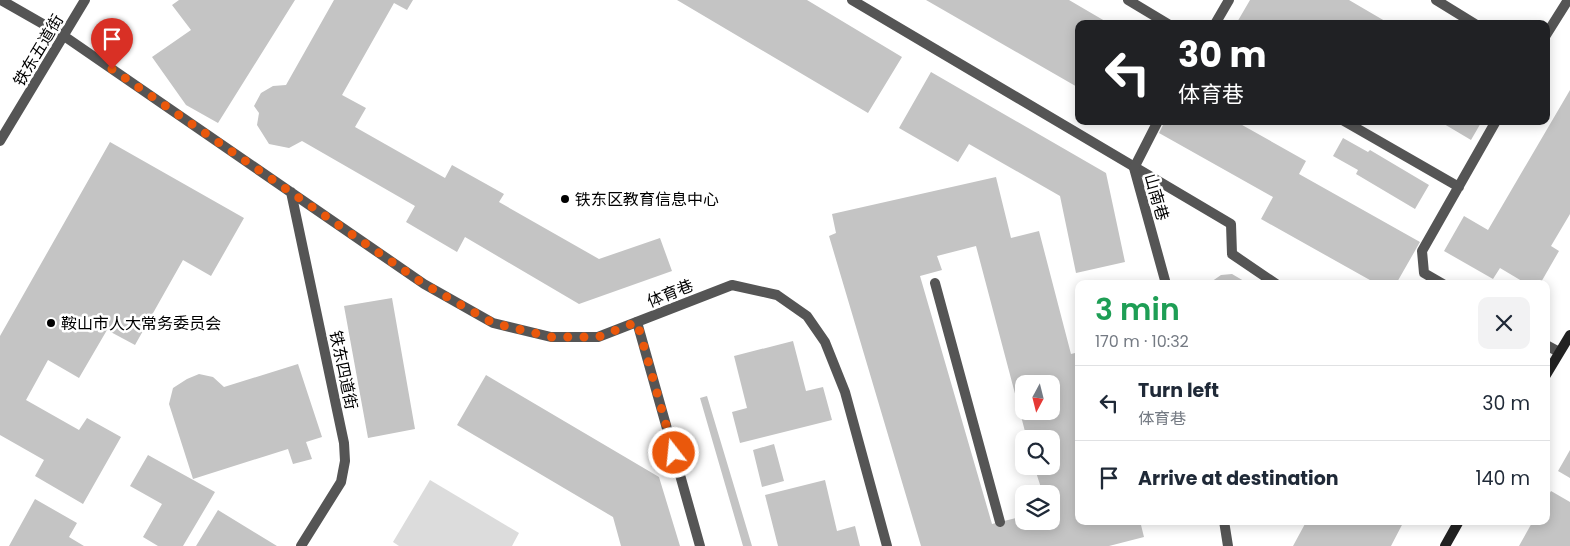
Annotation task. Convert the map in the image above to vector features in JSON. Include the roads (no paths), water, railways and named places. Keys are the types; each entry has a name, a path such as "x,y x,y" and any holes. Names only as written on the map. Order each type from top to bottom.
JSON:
{"main road":[{"path":"1550,367 1570,335"},
{"path":"1445,546 1457,525"}],"street":[{"name":"体育巷","path":"2,0 64,36 424,284 493,323 551,337 598,337 732,285 777,294 808,316 825,342 845,392 887,546"},
{"name":"铁东五道街","path":"0,141 85,0"},
{"path":"852,0 1231,224 1232,254 1270,280"},
{"path":"1128,0 1161,20"},
{"path":"1217,20 1229,0"},
{"path":"1436,0 1468,20"},
{"path":"1550,29 1568,0"},
{"name":"山南巷","path":"1156,125 1134,168 1165,280"},
{"path":"1351,125 1459,187"},
{"path":"1436,280 1424,273 1422,251 1494,125"},
{"name":"铁东四道街","path":"290,192 344,443 345,461 341,482 301,546"},
{"path":"935,283 1000,522"},
{"path":"637,322 700,546"},
{"path":"1550,347 1559,352"},
{"path":"1225,525 1228,546"}],"place":[{"name":"铁东区教育信息中心","path":"565,199"},
{"name":"鞍山市人大常务委员会","path":"51,323"}]}
